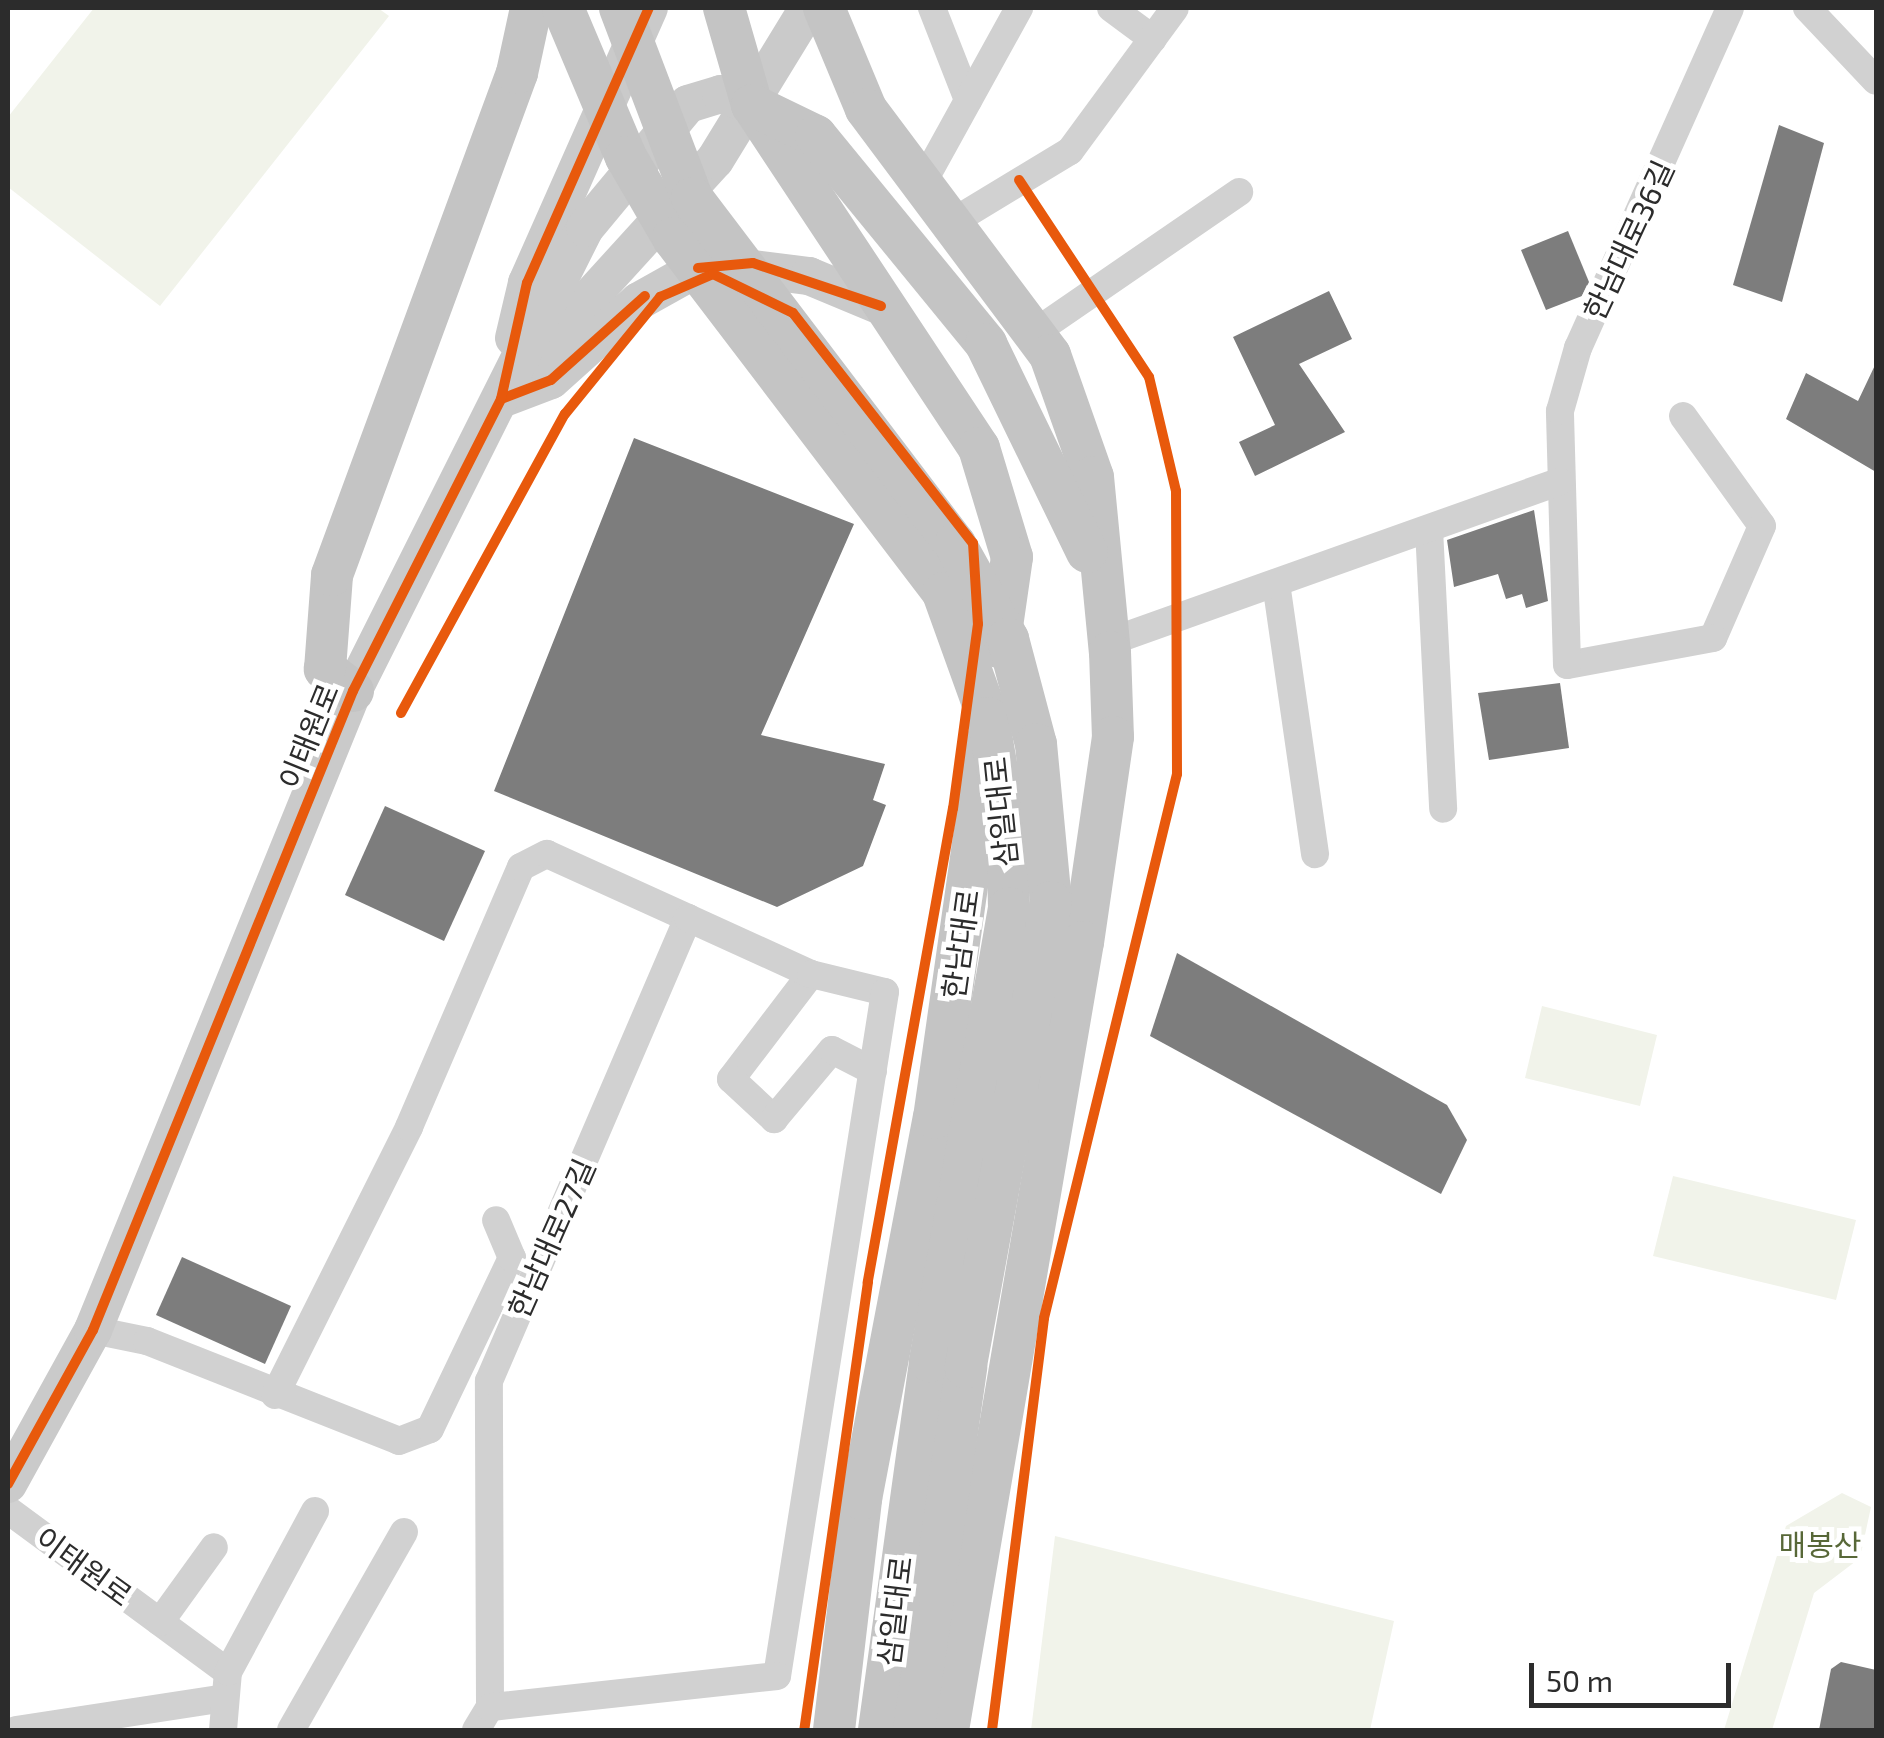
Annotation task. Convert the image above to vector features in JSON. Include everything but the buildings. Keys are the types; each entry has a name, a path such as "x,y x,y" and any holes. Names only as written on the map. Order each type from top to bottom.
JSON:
{"main road":[{"path":"354,690 325,669 332,575 517,73 531,8"},
{"name":"삼일대로","path":"563,8 626,157 673,238 943,593 988,718 1007,826 1008,908 948,1364 914,1730"},
{"name":"삼일대로","path":"620,8 692,198 955,544 1008,639 1036,744 1050,902 948,1364 880,1730"},
{"name":"이태원로","path":"500,399 527,283 649,8"},
{"name":"한남대로","path":"724,8 752,105 881,306 979,448 1012,557 934,1118 861,1500 834,1730"},
{"name":"이태원로","path":"500,399 618,259 676,207 752,105 808,8"},
{"path":"824,8 866,108 1034,333 1093,477 1109,642 1110,756 948,1730"},
{"name":"이태원로","path":"8,1484 92,1330 354,690 585,228 688,104 721,94 752,105"},
{"path":"752,105 816,136 986,344 1104,588"},
{"path":"585,228 617,240 618,259"},
{"path":"500,399 552,380 639,301 707,263 809,276 881,306"}],"street":[{"path":"932,8 968,100"},
{"path":"922,184 1019,8"},
{"path":"1110,8 1153,39"},
{"path":"951,222 1070,151 1175,8"},
{"name":"한남대로36길","path":"1683,416 1762,526 1713,638 1567,665 1560,411 1578,348 1730,8"},
{"path":"1807,8 1876,82"},
{"path":"1034,333 1239,192"},
{"path":"1109,642 1559,482"},
{"path":"1428,529 1444,810"},
{"path":"1276,583 1315,854"},
{"path":"275,1395 410,1127 521,867 547,854 688,918"},
{"name":"한남대로27길","path":"688,918 810,974 885,992 777,1676 483,1719 488,1381 688,918"},
{"path":"810,974 731,1079 774,1119 832,1050 873,1070"},
{"path":"92,1330 148,1341 275,1395 399,1441 430,1429 512,1258 496,1220"},
{"name":"이태원로","path":"8,1510 160,1622 226,1685"},
{"path":"223,1730 226,1685 315,1511"},
{"path":"291,1730 404,1532"},
{"name":"이태원로","path":"160,1622 214,1548"},
{"path":"12,1729 226,1685"}],"green space":[{"path":"94,8 378,8 389,16 160,306 8,187 8,117"},
{"path":"1542,1006 1657,1035 1640,1106 1525,1078"},
{"path":"1673,1176 1856,1220 1836,1300 1653,1256"},
{"name":"매봉산","path":"1842,1493 1871,1507 1860,1558 1814,1593 1772,1730 1724,1730 1786,1526"},
{"path":"1055,1536 1394,1621 1370,1730 1031,1730"}],"cycle path":[{"path":"8,1484 93,1330 353,691 501,399 527,283 649,8"},
{"path":"992,1730 1044,1318 1177,774 1176,491 1149,377 1019,180"},
{"path":"698,268 753,263 881,306"},
{"path":"401,713 565,414 660,297 713,274 793,313 973,543 978,624 953,808 868,1282 804,1730"},
{"path":"501,399 551,380 645,296"}]}
